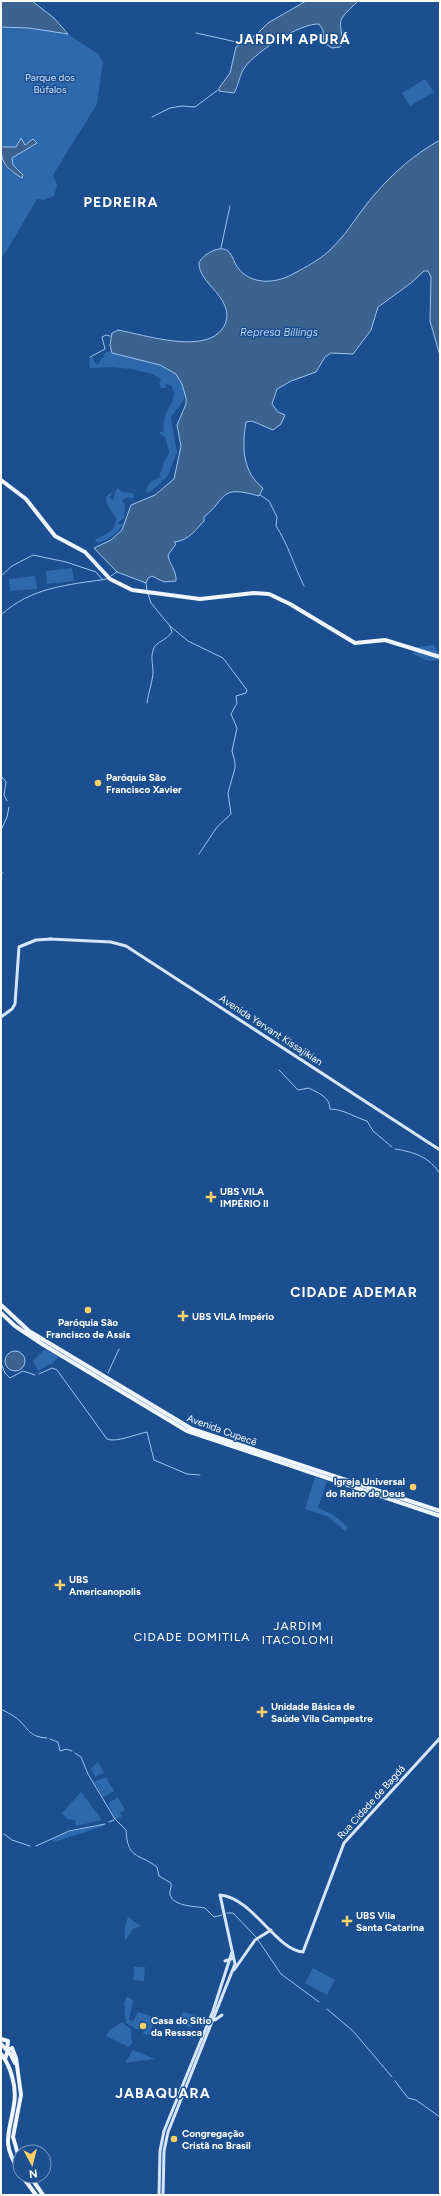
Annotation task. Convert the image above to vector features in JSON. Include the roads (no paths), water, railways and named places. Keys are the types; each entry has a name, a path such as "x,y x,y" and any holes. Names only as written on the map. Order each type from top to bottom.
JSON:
{"main road":[{"path":"2,481 26,499 55,536 85,552 110,579 132,590 200,599 254,593 269,594 290,604 355,643 385,640 440,657"},
{"name":"Avenida Yervant Kissajikian","path":"1,1017 13,1007 18,947 36,940 50,939 117,943 134,951 440,1150"},
{"name":"Avenida Cupecê","path":"1,1305 29,1331 192,1429 440,1511"},
{"name":"Avenida Cupecê","path":"1,1313 15,1326 44,1346 187,1431 440,1516"},
{"name":"Rua Cidade de Bagdá","path":"272,1930 293,1951 303,1952 344,1843 440,1738"},
{"path":"163,2195 164,2151 168,2132 212,2025 235,1962 220,1895 230,1898 251,1911 272,1930 259,1936 255,1940 231,1975"},
{"path":"159,2195 160,2150 164,2131 228,1967 233,1950"},
{"path":"224,1961 231,1959"},
{"path":"228,1967 231,1975"},
{"path":"212,2025 222,2015"},
{"path":"1,2040 8,2041 5,2059"},
{"path":"1,2044 7,2050"},
{"path":"7,2050 11,2048 14,2050 21,2101 13,2137 15,2144"},
{"path":"1,2054 10,2071 15,2101 8,2130 8,2144 12,2158"},
{"path":"27,2184 33,2194"},
{"path":"35,2184 43,2195"}],"water":[{"path":"1,1 32,1 54,18 68,34 29,28 1,27"},
{"path":"306,1 358,1 342,18 340,25 342,43 340,47 332,48 324,43 323,30 319,24 301,28 268,47 251,61 243,70 234,93 219,91 219,88 230,73 236,47 256,35 268,23"},
{"path":"21,138 25,145 33,139 37,143 12,158 13,165 23,175 22,178 6,166 1,153 1,147 16,147"},
{"name":"Represa Billings","path":"440,140 440,356 430,321 431,277 428,271 424,271 411,283 378,307 371,330 353,354 331,353 325,357 316,372 291,381 277,389 272,404 278,412 285,415 281,424 273,430 252,421 246,422 244,449 247,466 256,482 263,488 259,496 236,492 225,495 204,517 204,521 192,534 184,539 174,542 176,544 168,555 176,581 164,582 152,576 148,578 146,583 117,572 94,548 111,540 122,530 131,505 155,495 174,479 181,446 177,425 186,404 186,398 182,384 176,374 160,365 112,353 110,345 112,333 118,330 158,339 189,342 203,340 214,336 225,325 227,313 221,299 202,274 199,263 204,257 217,249 226,250 229,252 243,274 256,280 279,280 293,274 329,251 339,241 390,178 413,157"},
{"path":"11,1351 19,1351 25,1357 25,1365 19,1371 11,1371 5,1365 5,1357"}],"waterway":[{"path":"196,33 241,43"},
{"path":"152,117 170,108 182,106 195,107 218,90"},
{"path":"221,248 230,206"},
{"path":"90,357 105,349 102,337 106,335 110,336"},
{"path":"260,495 269,501 277,517 276,526 284,540 304,586"},
{"path":"1,576 12,566 33,555 66,562 96,572 102,579"},
{"path":"111,576 117,572"},
{"path":"1,615 25,598 37,593 64,586 107,579"},
{"path":"146,583 147,591"},
{"path":"148,594 151,603 170,626 188,641 223,658 247,690 246,693 236,696 237,703 231,714 237,728 232,751 235,768 228,793 231,814 217,827 199,854"},
{"path":"147,703 153,675 153,651 155,646 172,632 170,626"},
{"path":"1,776 6,782 4,795 7,801"},
{"path":"1,830 7,817 9,807"},
{"path":"279,1070 298,1090 309,1088 326,1098 330,1109 335,1109 367,1121 373,1131 392,1147"},
{"path":"395,1149 421,1156 431,1163 440,1174"},
{"path":"108,1373 119,1349"},
{"path":"1,1363 5,1373 10,1378 23,1371 35,1375"},
{"path":"39,1374 52,1368 57,1370 107,1439 116,1440 147,1432 154,1460 187,1474 200,1475"},
{"path":"1,1709 19,1720 35,1736 47,1738"},
{"path":"50,1739 58,1742 60,1751 66,1749 72,1751"},
{"path":"75,1753 81,1757 88,1774 115,1819 126,1830 127,1840 131,1851 157,1867 159,1876 171,1883 170,1895 172,1899 180,1904 205,1908 214,1917 222,1915"},
{"path":"109,1822 114,1820"},
{"path":"36,1846 69,1831 105,1824"},
{"path":"4,1834 12,1840 30,1846"},
{"path":"227,1913 233,1913 256,1937"},
{"path":"258,1940 281,1974 319,2002"},
{"path":"327,2009 353,2031 392,2077"},
{"path":"395,2081 408,2098 416,2100 440,2117"}],"place":[{"name":"Paróquia São Francisco Xavier","path":"98,783"},
{"name":"UBS VILA IMPÉRIO II","path":"211,1197"},
{"name":"Paróquia São Francisco de Assis","path":"88,1310"},
{"name":"UBS VILA Império","path":"183,1316"},
{"name":"Igreja Universal do Reino de Deus","path":"413,1487"},
{"name":"UBS Americanopolis","path":"60,1585"},
{"name":"Unidade Básica de Saúde Vila Campestre","path":"262,1712"},
{"name":"UBS Vila Santa Catarina","path":"347,1921"},
{"name":"Casa do Sítio da Ressaca","path":"143,2026"},
{"name":"Congregação Cristã no Brasil","path":"174,2139"}],"district":[{"name":"JARDIM APURÁ","path":"293,39"},
{"name":"PEDREIRA","path":"121,202"},
{"name":"CIDADE ADEMAR","path":"354,1292"},
{"name":"JARDIM ITACOLOMI","path":"298,1633"},
{"name":"CIDADE DOMITILA","path":"192,1637"},
{"name":"JABAQUARA","path":"163,2093"}],"park label":[{"name":"Parque dos Búfalos","path":"50,82"}]}
